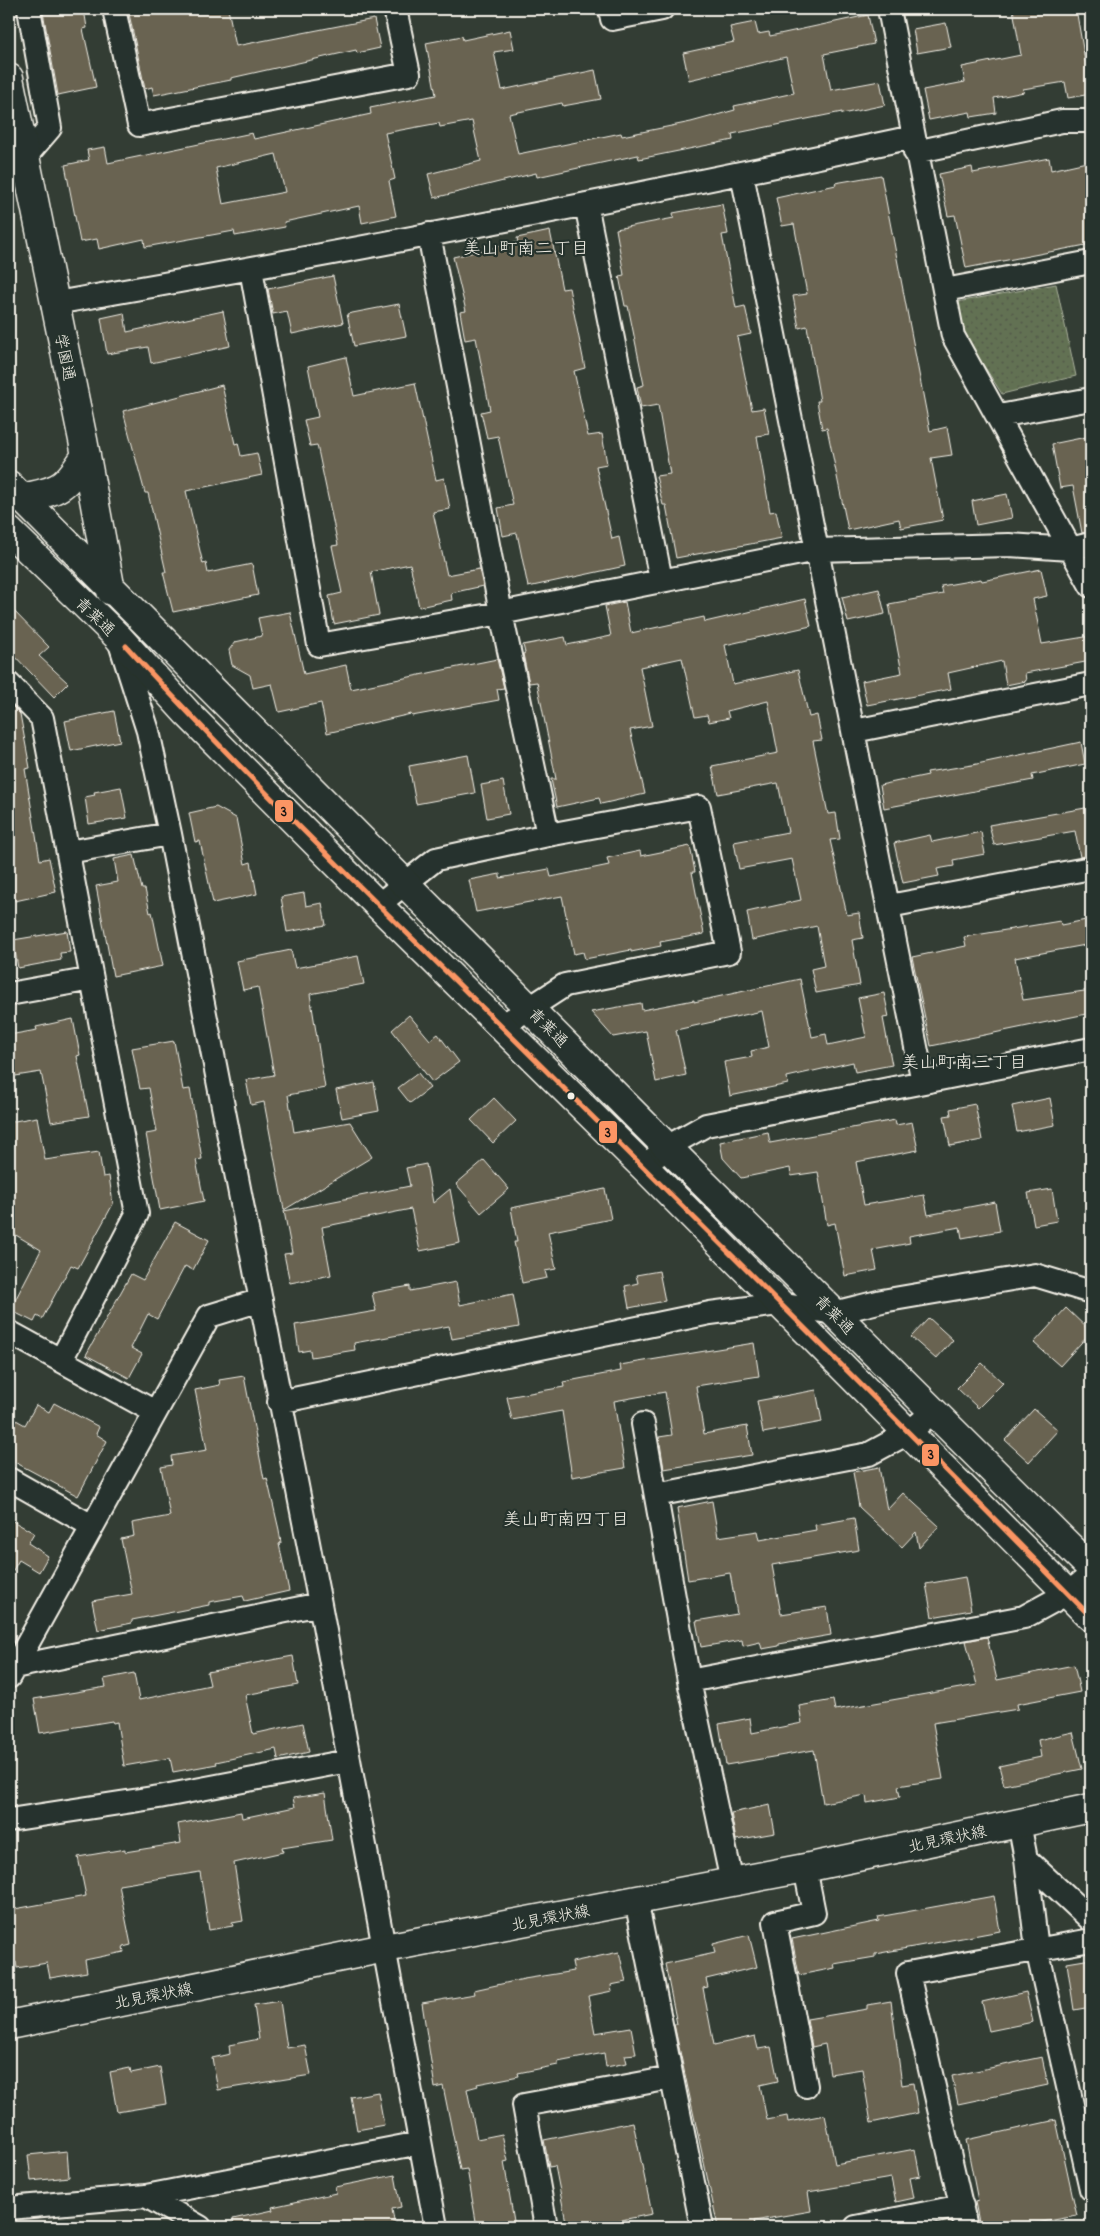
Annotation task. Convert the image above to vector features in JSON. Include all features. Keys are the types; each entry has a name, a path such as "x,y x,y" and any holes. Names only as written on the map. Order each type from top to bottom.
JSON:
{"street":[{"path":"18,149 50,128 29,9"},
{"path":"114,9 139,125 409,74 395,9"},
{"path":"610,9 612,19 662,9"},
{"path":"889,9 914,144 946,290 953,336 999,416 1080,546 1091,586"},
{"name":"学園通","path":"9,78 16,114 18,149 56,303 86,454 118,636"},
{"path":"1062,121 1091,111"},
{"path":"56,303 251,269 742,174 1062,121 1091,121"},
{"path":"742,174 923,1082"},
{"path":"586,204 661,580"},
{"path":"429,234 501,613 548,835"},
{"path":"946,290 1091,262"},
{"path":"251,269 319,645 501,613 816,550 1009,545 1080,546"},
{"path":"999,416 1091,399"},
{"path":"15,491 51,493 70,480 86,454"},
{"name":"青葉通","path":"15,491 110,589 667,1147 1091,1568"},
{"name":"青葉通","path":"9,531 118,636 188,713 378,905 644,1167 1091,1617"},
{"path":"118,636 148,731 170,834 320,1604 436,2227"},
{"path":"9,684 42,718 137,1214 61,1360"},
{"path":"854,731 1091,684"},
{"path":"378,905 436,859 548,835 700,807 730,952 565,984 502,1026"},
{"path":"68,852 170,834"},
{"path":"889,906 1091,868"},
{"path":"9,994 92,979"},
{"path":"644,1167 667,1147 706,1125 1091,1050"},
{"path":"280,1402 710,1314 779,1304 834,1313 882,1301 1035,1275 1091,1292"},
{"path":"14,1659 92,1526 209,1316 261,1300"},
{"path":"9,1332 155,1412"},
{"path":"656,1495 869,1454 908,1433 933,1412"},
{"path":"643,1424 689,1682 732,1882"},
{"path":"9,1479 92,1526"},
{"path":"689,1682 1024,1616 1068,1593 1091,1575"},
{"path":"14,1659 320,1604"},
{"path":"9,1820 159,1797 348,1761"},
{"name":"北見環状線","path":"9,2025 385,1948 806,1868 1091,1808"},
{"path":"1019,1823 1026,1858 1037,1949 1091,2189"},
{"path":"1026,1858 1091,1920"},
{"path":"806,1868 814,1913 775,1922 806,2086"},
{"path":"636,1900 702,2227"},
{"path":"856,2227 964,2217 908,1973 1091,1940"},
{"path":"546,2227 524,2105 671,2078"},
{"path":"9,2208 146,2196 420,2143"},
{"path":"146,2196 200,2227"}],"green space":[{"path":"1056,284 1076,376 1002,394 961,330 957,302"}],"building":[{"path":"59,9 84,9 87,28 83,29 96,87 58,95 43,12"},
{"path":"128,9 228,9 236,46 374,19 380,48 357,53 356,50 231,78 231,80 154,95 152,87 145,89"},
{"path":"1013,9 1076,9 1091,94 1068,98 1065,82 1023,89 1024,92 994,98 996,113 971,117 970,112 929,120 923,90 965,82 962,67 1021,55"},
{"path":"868,15 874,44 824,54 831,90 880,81 885,105 732,134 733,140 639,159 638,155 537,177 536,173 434,198 428,174 481,161 472,121 440,127 439,123 385,133 395,179 389,181 396,216 362,223 359,206 284,222 285,227 235,236 234,231 145,247 144,239 99,249 97,239 80,242 65,165 89,160 87,150 105,147 108,163 252,133 254,139 371,114 370,108 436,95 426,43 462,36 463,40 510,30 514,49 494,52 502,90 595,70 601,99 563,106 562,103 509,114 518,154 621,133 622,136 691,122 735,110 734,106 794,93 786,57 689,80 683,53 734,42 730,27 755,22 758,34 769,32 770,36","holes":["276,154 285,192 223,204 216,168"]},
{"path":"946,23 951,47 917,53 913,29"},
{"path":"1049,158 1051,170 1091,161 1091,244 966,268 955,215 948,216 939,174 972,167 973,173"},
{"path":"881,175 930,431 947,427 952,455 931,458 943,520 901,528 899,519 848,530 827,428 822,429 817,401 820,401 807,326 799,328 793,296 807,294 794,224 782,226 776,198 836,185 835,183"},
{"path":"722,204 728,234 722,235 736,308 745,306 751,334 737,337 752,410 764,408 769,434 757,436 770,512 776,511 782,538 676,558 666,505 663,505 656,476 670,474 658,405 641,408 637,387 644,385 628,306 625,306 619,276 624,275 616,229 674,218 673,213"},
{"path":"550,231 562,289 569,288 585,368 574,371 588,436 602,434 607,464 596,466 612,539 619,537 625,566 528,587 517,533 503,536 498,508 513,505 498,436 487,438 481,412 490,410 476,338 465,340 460,312 466,311 453,257 518,242 517,238"},
{"path":"333,276 343,323 292,334 287,311 273,314 268,289"},
{"path":"399,304 406,336 354,346 347,314"},
{"path":"223,311 230,346 151,363 148,347 107,354 101,318 124,313 127,332"},
{"path":"346,357 354,396 415,383 436,480 444,478 450,509 433,512 447,575 479,569 483,586 451,593 452,600 419,607 410,564 371,572 379,615 334,624 329,596 342,593 332,546 338,545 317,445 310,446 304,420 318,417 308,366"},
{"path":"222,385 235,444 238,443 241,456 257,453 262,475 186,491 203,564 206,563 208,573 252,564 258,595 173,612 163,572 166,572 148,493 145,493 123,411"},
{"path":"1091,436 1091,531 1082,533 1073,486 1060,488 1052,444"},
{"path":"1007,494 1012,518 976,525 972,501"},
{"path":"1041,569 1047,596 1033,599 1042,644 1091,636 1091,661 1025,673 1026,681 1006,685 1002,661 948,673 951,689 867,705 862,681 902,673 889,604 943,594 941,586 981,579 982,581"},
{"path":"879,589 885,614 848,622 842,597"},
{"path":"805,599 811,626 725,645 733,684 798,670 809,717 817,715 822,740 813,741 828,814 836,813 840,839 830,840 847,915 859,913 863,938 852,940 860,985 816,993 811,969 824,966 817,926 752,940 747,912 801,900 792,859 739,869 734,842 788,832 778,783 718,794 712,766 778,753 768,701 727,711 729,718 709,722 707,715 695,717 682,658 640,667 652,726 630,730 645,794 601,804 599,798 557,807 551,779 556,779 537,682 529,683 523,654 525,653 523,645 565,637 567,645 611,636 605,606 625,602 631,633 704,617 705,622"},
{"path":"9,606 49,647 39,656 68,683 54,697 9,650"},
{"path":"290,612 304,674 346,665 351,689 497,659 504,688 497,689 499,700 412,716 411,714 327,733 321,703 279,712 272,684 253,688 250,675 232,665 229,650 235,642 262,636 258,618"},
{"path":"12,706 20,714 30,768 25,769 40,860 49,858 56,892 15,901 9,869 9,707"},
{"path":"114,711 120,741 71,751 65,721"},
{"path":"1081,742 1085,764 1032,775 1033,780 884,808 880,785 928,775 927,772 972,765"},
{"path":"468,755 475,793 416,804 409,766"},
{"path":"503,781 509,814 487,818 481,785"},
{"path":"121,787 127,818 89,824 85,797 95,795 94,792"},
{"path":"216,807 236,818 245,864 251,862 257,894 213,903 200,841 195,842 189,813"},
{"path":"1091,807 1091,855 1080,857 1075,831 994,845 989,825"},
{"path":"981,832 985,854 953,860 954,866 937,869 939,876 903,883 894,843 930,835 932,842"},
{"path":"690,846 695,872 692,872 704,934 660,942 661,946 585,959 583,952 574,954 562,896 476,912 469,880 500,874 500,878 549,869 551,877 609,865 607,858 640,851 641,856"},
{"path":"134,855 142,889 145,889 150,913 152,912 163,966 113,976 96,886 118,882 114,859"},
{"path":"304,893 306,906 322,903 326,925 287,932 281,897"},
{"path":"1091,919 1091,944 1015,958 1023,1000 1091,990 1091,1013 931,1046 912,957 966,946 964,937 1060,921 1061,925"},
{"path":"67,931 70,952 60,953 61,960 18,968 13,940"},
{"path":"291,950 295,968 358,956 364,984 310,994 325,1088 288,1095 294,1132 350,1122 372,1157 284,1210 264,1102 251,1105 246,1080 274,1075 258,987 243,990 237,961"},
{"path":"800,979 812,1037 826,1034 828,1045 866,1037 858,998 884,993 889,1017 883,1018 892,1065 855,1072 853,1062 787,1077 788,1084 730,1096 724,1062 752,1057 751,1051 769,1047 762,1011 676,1030 686,1075 656,1082 646,1031 613,1037 591,1012 641,1003 642,1010 694,1000 694,1002"},
{"path":"409,1015 430,1040 438,1034 459,1062 432,1082 392,1030"},
{"path":"73,1019 80,1055 77,1056 89,1116 51,1122 41,1072 9,1077 9,1035 37,1030 36,1027"},
{"path":"174,1041 183,1090 190,1089 202,1159 196,1160 204,1201 160,1210 146,1134 157,1132 149,1088 140,1089 132,1048"},
{"path":"418,1073 430,1088 410,1103 398,1088"},
{"path":"374,1082 379,1111 342,1118 336,1090"},
{"path":"494,1098 516,1121 493,1143 471,1120"},
{"path":"1050,1098 1055,1125 1017,1132 1012,1106"},
{"path":"975,1104 982,1140 950,1146 944,1116 951,1115 950,1109"},
{"path":"37,1117 45,1160 99,1152 103,1177 109,1176 113,1204 78,1268 71,1265 42,1319 37,1316 34,1322 10,1310 41,1250 9,1231 9,1122"},
{"path":"895,1120 896,1125 912,1122 918,1150 856,1162 864,1205 924,1195 928,1215 995,1202 1000,1231 962,1238 960,1227 909,1236 910,1243 873,1250 877,1270 845,1276 835,1223 827,1225 818,1172 791,1176 790,1168 741,1178 723,1158 720,1142 768,1132 770,1143"},
{"path":"484,1160 509,1189 481,1213 456,1184"},
{"path":"426,1164 433,1203 450,1189 460,1243 420,1251 411,1209 322,1227 331,1275 290,1283 284,1254 292,1253 284,1211 410,1186 406,1168"},
{"path":"605,1189 611,1219 548,1232 556,1269 545,1271 547,1278 522,1283 514,1242 517,1242 511,1208"},
{"path":"1052,1189 1057,1221 1034,1225 1028,1193"},
{"path":"175,1222 209,1240 193,1270 185,1266 157,1319 148,1314 131,1348 142,1354 129,1378 86,1355 131,1274 143,1280"},
{"path":"659,1271 665,1301 629,1308 625,1286 638,1283 636,1275"},
{"path":"456,1282 460,1305 513,1294 519,1327 452,1339 449,1326 354,1343 355,1350 311,1357 310,1350 299,1352 295,1325 376,1311 372,1293 410,1286 410,1291"},
{"path":"1066,1308 1091,1332 1060,1366 1034,1343"},
{"path":"929,1318 953,1340 936,1359 911,1337"},
{"path":"754,1343 759,1376 696,1386 704,1434 747,1426 752,1455 664,1469 659,1437 672,1435 665,1392 614,1401 625,1468 572,1477 562,1411 512,1420 507,1397 564,1387 563,1382 621,1371 620,1365"},
{"path":"982,1363 1003,1383 978,1408 957,1388"},
{"path":"244,1376 264,1479 267,1478 279,1530 281,1543 279,1544 289,1591 245,1601 243,1596 209,1602 209,1605 132,1620 132,1623 98,1630 92,1601 132,1594 121,1539 134,1536 132,1523 170,1516 161,1467 172,1465 171,1456 207,1450 195,1390 220,1385 219,1380"},
{"path":"816,1390 822,1422 763,1433 757,1401"},
{"path":"54,1403 99,1427 96,1434 107,1441 78,1496 9,1459 9,1416 25,1425 36,1405 49,1412"},
{"path":"1034,1409 1058,1430 1029,1462 1005,1440"},
{"path":"879,1467 887,1510 903,1493 939,1526 919,1548 916,1532 902,1547 859,1507 853,1472"},
{"path":"712,1501 718,1537 758,1531 760,1540 816,1530 815,1525 854,1518 859,1550 772,1565 781,1614 827,1607 831,1635 779,1644 779,1646 762,1649 760,1642 743,1646 742,1640 701,1647 696,1621 737,1614 730,1573 688,1580 677,1508"},
{"path":"9,1519 34,1533 28,1543 48,1556 39,1572 19,1560 9,1577"},
{"path":"965,1577 971,1610 932,1617 926,1584"},
{"path":"987,1637 997,1680 1074,1665 1080,1692 1017,1704 1018,1709 933,1723 943,1779 898,1786 900,1797 867,1803 866,1795 823,1803 814,1750 726,1765 719,1724 750,1718 752,1733 802,1723 799,1706 833,1700 835,1710 977,1685 966,1641"},
{"path":"293,1656 298,1685 245,1695 253,1734 303,1723 309,1752 278,1759 276,1749 216,1762 217,1764 173,1772 170,1758 124,1766 117,1722 113,1723 112,1721 40,1733 34,1699 106,1687 104,1679 134,1673 139,1700 210,1685 207,1672"},
{"path":"1073,1732 1082,1769 1004,1785 999,1766 1041,1757 1038,1740"},
{"path":"325,1793 332,1840 282,1848 283,1852 234,1863 243,1921 232,1923 233,1926 209,1930 200,1872 119,1885 131,1945 123,1947 124,1952 85,1960 87,1972 50,1978 47,1963 17,1968 16,1962 9,1963 9,1910 86,1896 78,1857 125,1849 125,1852 181,1843 178,1824 241,1812 242,1818 295,1807 293,1798"},
{"path":"770,1805 775,1833 736,1840 731,1813"},
{"path":"994,1896 1000,1931 875,1954 875,1957 834,1964 835,1968 799,1975 792,1939 879,1921 878,1917"},
{"path":"749,1935 757,1967 706,1979 708,1987 703,1988 714,2045 755,2036 758,2049 771,2047 778,2081 760,2085 767,2120 787,2116 788,2122 825,2115 835,2164 915,2149 920,2176 910,2178 914,2198 896,2202 891,2178 808,2192 811,2211 754,2221 756,2227 718,2227 674,2024 677,2024 665,1964 715,1953 713,1944"},
{"path":"619,1952 626,1982 611,1985 612,1991 588,1996 595,2033 631,2027 636,2054 625,2055 627,2063 606,2067 604,2053 558,2062 558,2065 518,2073 519,2076 477,2084 478,2086 467,2089 477,2139 502,2134 508,2161 504,2162 515,2227 477,2227 467,2169 460,2170 443,2086 435,2088 422,2003 475,1994 474,1990 524,1979 574,1971 572,1962"},
{"path":"1091,1959 1091,2007 1074,2010 1067,1963"},
{"path":"1026,1992 1033,2022 989,2031 982,2002"},
{"path":"280,2001 287,2048 305,2045 311,2075 218,2090 212,2058 230,2054 229,2045 259,2039 254,2005"},
{"path":"891,2001 902,2085 913,2083 918,2113 871,2123 862,2069 830,2074 825,2044 812,2047 807,2019 867,2009 867,2005"},
{"path":"1042,2057 1048,2085 958,2104 952,2076"},
{"path":"160,2067 166,2104 117,2112 110,2072 130,2068 131,2073"},
{"path":"378,2092 384,2125 357,2130 351,2097"},
{"path":"1056,2120 1077,2216 1013,2227 980,2227 975,2202 978,2201 966,2140"},
{"path":"633,2122 652,2214 586,2227 567,2227 555,2166 549,2167 544,2140"},
{"path":"67,2151 69,2177 31,2181 28,2155"},
{"path":"395,2175 401,2207 392,2209 395,2227 234,2227 233,2219 273,2210 272,2207 336,2193 335,2187"}],"transit line":[{"name":"3","path":"126,646 218,744 312,839 798,1321 1091,1617"}],"district":[{"name":"美山町南二丁目","path":"526,248"},
{"name":"美山町南三丁目","path":"964,1062"},
{"name":"美山町南四丁目","path":"566,1519"}]}
